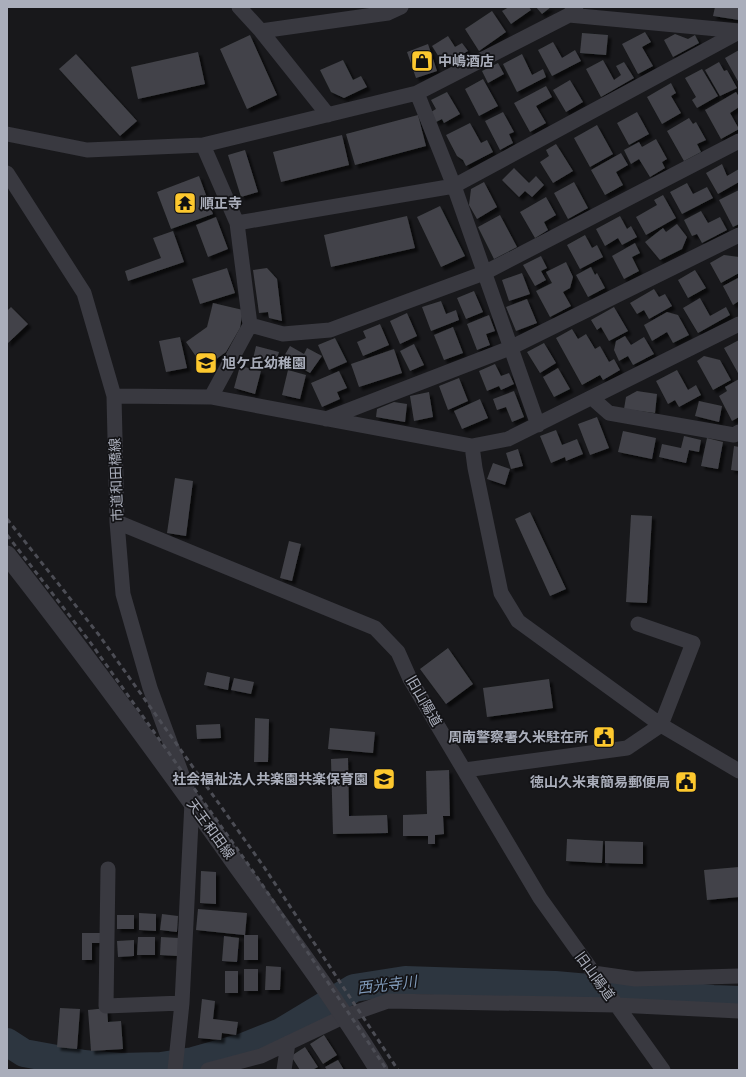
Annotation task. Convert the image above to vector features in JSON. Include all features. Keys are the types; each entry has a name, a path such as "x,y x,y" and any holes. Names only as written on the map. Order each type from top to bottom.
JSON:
{"street":[{"path":"239,7 261,31 328,115"},
{"path":"261,31 388,13 401,7"},
{"path":"7,134 87,150 203,145 416,93 572,11 739,31"},
{"path":"237,223 454,186 739,31"},
{"path":"416,93 454,186 538,425"},
{"path":"250,325 283,334 330,330 484,274 739,141"},
{"path":"203,145 237,223 250,325 212,397"},
{"name":"市道和田橋線","path":"7,174 84,293 114,396 117,522 123,594 150,688 192,802"},
{"path":"326,418 510,348 739,235"},
{"path":"114,396 212,397 472,446 508,439 739,324"},
{"path":"592,398 609,413 734,435 739,432"},
{"path":"472,446 475,468 501,593 518,621 661,725 739,770"},
{"name":"旧山陽道","path":"117,522 375,628 398,652 410,679 540,898 663,1070"},
{"name":"天王和田線","path":"7,555 85,656 192,802 345,1016 379,1070"},
{"path":"465,770 627,748 661,725 693,643 638,624"},
{"path":"175,1070 182,1003 192,802"},
{"path":"108,869 106,1006 182,1003"},
{"path":"593,973 635,979 739,976"},
{"path":"208,1070 261,1056 345,1016 388,1001 617,1005 739,1010"},
{"path":"284,1070 288,1043"}],"building":[{"path":"509,7 529,7 531,10 511,24 502,11"},
{"path":"536,7 551,7 542,14"},
{"path":"715,7 739,7 739,20 713,16"},
{"path":"492,11 506,32 479,51 465,29"},
{"path":"645,32 651,42 642,47 653,66 638,74 622,44"},
{"path":"582,33 608,35 606,55 580,53"},
{"path":"675,34 688,39 695,35 699,43 673,57 664,40"},
{"path":"250,35 277,95 247,109 220,49"},
{"path":"448,36 455,47 462,43 468,51 444,65 432,46"},
{"path":"553,42 562,58 575,50 581,61 552,76 538,50"},
{"name":"中嶋酒店","path":"428,44 437,71 416,78 407,52"},
{"path":"739,50 739,83 725,58"},
{"path":"198,52 205,84 138,99 131,67"},
{"path":"76,54 137,121 120,136 59,69"},
{"path":"522,54 532,75 543,69 546,77 517,92 503,64"},
{"path":"343,60 353,80 361,76 367,87 344,98 331,92 320,70"},
{"path":"603,60 614,80 621,75 616,66 624,62 634,78 601,97 586,69"},
{"path":"719,62 724,71 727,70 737,88 720,96 705,70"},
{"path":"498,63 504,74 488,83 482,71"},
{"path":"702,69 718,96 697,108 692,100 696,97 685,78"},
{"path":"483,79 498,106 479,116 465,89"},
{"path":"570,80 583,102 566,112 553,90"},
{"path":"671,83 676,93 671,96 681,113 662,124 647,97"},
{"path":"546,86 552,97 536,106 546,123 530,132 514,103"},
{"path":"447,92 460,114 444,123 442,119 436,122 431,112 436,109 431,100"},
{"path":"736,92 739,97 739,107 730,113 739,129 721,139 705,110"},
{"path":"503,112 514,132 509,134 513,143 500,150 485,121"},
{"path":"637,112 649,134 629,145 617,123"},
{"path":"418,115 426,146 355,165 346,134"},
{"path":"689,118 693,124 696,122 706,140 697,144 701,152 684,161 667,131"},
{"path":"470,123 481,143 487,140 493,152 466,166 463,160 457,156 446,135"},
{"path":"597,125 613,154 590,167 574,138"},
{"path":"342,135 349,165 281,182 273,152"},
{"path":"656,139 667,159 662,162 665,168 650,177 639,159 631,164 624,150 639,142 642,147"},
{"path":"556,144 573,171 553,183 540,162 549,156 546,150"},
{"path":"245,150 258,192 241,197 228,155"},
{"path":"621,153 628,165 616,172 623,185 605,195 591,170"},
{"path":"722,164 727,176 739,169 739,182 718,194 706,173"},
{"path":"514,168 529,183 536,176 544,185 532,197 525,191 519,197 502,180"},
{"name":"順正寺","path":"199,176 213,214 171,229 157,192"},
{"path":"484,182 497,207 477,219 469,205 471,189"},
{"path":"574,182 588,208 568,219 554,193"},
{"path":"687,183 693,194 707,187 713,198 682,214 670,192"},
{"path":"739,190 739,224 733,227 719,200"},
{"path":"663,195 676,218 646,235 636,217 657,205 654,200"},
{"path":"546,197 556,215 544,222 548,230 535,238 520,212"},
{"path":"440,206 465,256 441,267 417,217"},
{"path":"701,211 708,223 720,217 727,230 702,243 697,234 692,236 684,220"},
{"path":"500,215 517,247 494,259 478,227"},
{"path":"407,216 415,248 331,267 324,235"},
{"path":"620,216 627,229 631,226 637,237 622,245 618,238 605,246 596,229"},
{"path":"216,217 228,249 208,257 196,225"},
{"path":"677,224 687,237 682,249 660,260 645,242 663,228 666,232"},
{"path":"173,231 184,262 128,281 125,271 161,258 153,238"},
{"path":"585,235 592,248 597,245 603,257 580,269 567,245"},
{"path":"635,243 640,253 632,257 639,271 624,279 612,256"},
{"path":"724,255 739,257 739,273 721,283 710,263"},
{"path":"541,256 547,268 541,271 546,280 535,286 523,265"},
{"path":"566,262 573,277 570,288 563,292 571,306 550,317 536,291 552,283 546,272"},
{"path":"591,267 595,275 597,273 605,288 588,297 576,275"},
{"path":"227,268 235,293 200,304 192,279"},
{"path":"267,268 277,279 282,321 269,318 268,312 259,313 253,270"},
{"path":"695,270 706,288 688,298 678,280"},
{"path":"522,273 530,294 509,301 502,280"},
{"path":"738,278 739,301 733,305 723,286"},
{"path":"654,289 659,297 665,294 672,306 649,319 644,310 637,314 630,303"},
{"path":"474,291 483,312 466,319 457,298"},
{"path":"700,298 710,316 726,307 730,315 698,333 683,308"},
{"path":"527,299 537,323 516,331 506,307"},
{"path":"441,301 446,314 456,310 459,320 431,331 422,307"},
{"path":"213,303 243,310 240,328 226,352 204,368 186,342 207,327"},
{"path":"11,307 28,324 7,344 7,311"},
{"path":"614,307 628,331 609,341 601,327 597,330 591,320"},
{"path":"667,312 678,315 689,335 673,343 667,332 652,341 644,325"},
{"path":"407,313 417,336 400,344 390,321"},
{"path":"489,315 495,331 486,334 490,345 477,350 467,324"},
{"path":"380,324 389,345 363,356 357,342 366,338 363,331"},
{"path":"453,327 463,353 444,360 434,335"},
{"path":"572,329 578,339 586,334 595,349 600,346 609,362 614,359 620,370 603,380 600,375 582,385 556,338"},
{"path":"625,336 631,345 644,337 654,354 633,365 628,356 619,361 614,350 616,341"},
{"path":"180,337 187,368 166,372 159,341"},
{"path":"335,338 347,362 329,370 318,345"},
{"path":"739,340 739,372 738,373 724,348"},
{"path":"544,343 556,363 540,373 527,352"},
{"path":"414,344 424,365 410,371 400,351"},
{"path":"256,346 279,352 275,365 253,359"},
{"path":"290,346 304,354 307,348 322,356 310,373 283,358"},
{"path":"394,349 402,373 359,387 351,364"},
{"path":"704,356 720,360 731,380 713,390 697,361"},
{"path":"495,364 501,376 509,373 514,384 501,390 499,386 487,391 479,371"},
{"path":"240,366 261,371 255,394 234,388"},
{"path":"558,368 570,389 554,397 543,377"},
{"path":"288,370 306,375 300,399 282,395"},
{"path":"677,370 688,390 696,385 701,395 679,407 675,400 668,404 656,381"},
{"path":"339,371 347,388 337,392 340,399 322,407 311,383"},
{"path":"459,378 468,401 448,410 439,386"},
{"path":"739,379 739,417 732,421 719,396 727,391 725,387"},
{"path":"514,391 524,417 512,422 506,407 497,410 493,399"},
{"path":"637,391 657,394 655,413 624,409 626,397"},
{"path":"429,392 433,417 414,421 410,396"},
{"path":"480,399 488,418 462,429 454,411"},
{"path":"699,401 722,406 719,422 695,416"},
{"path":"394,402 407,404 405,422 376,417 377,409"},
{"path":"597,417 609,448 590,455 578,424"},
{"path":"556,430 562,445 577,439 583,454 566,461 565,457 551,463 540,436"},
{"path":"623,431 656,438 652,459 618,452"},
{"path":"684,436 701,440 699,452 689,450 686,463 659,457 662,444 681,448"},
{"path":"707,438 723,442 718,469 701,466"},
{"path":"734,446 739,447 739,471 731,470"},
{"path":"518,449 523,466 511,469 506,453"},
{"path":"493,463 510,469 505,485 487,479"},
{"path":"175,478 193,481 186,536 167,533"},
{"path":"530,512 566,589 550,596 515,519"},
{"path":"631,515 652,516 647,603 626,602"},
{"path":"289,541 301,544 292,581 280,578"},
{"path":"448,648 473,684 446,704 420,669"},
{"path":"207,672 230,677 228,690 204,685"},
{"path":"234,678 254,682 251,694 231,690"},
{"path":"549,679 553,708 487,717 483,688"},
{"path":"255,718 269,719 268,762 254,762"},
{"path":"220,724 221,738 197,739 196,725"},
{"path":"330,728 375,732 373,753 328,749"},
{"path":"348,758 349,816 387,815 388,833 333,834 331,759"},
{"path":"449,770 450,816 443,816 444,834 435,835 435,844 428,844 428,836 403,836 403,815 427,814 426,771"},
{"path":"567,839 603,841 602,863 566,861"},
{"path":"605,841 643,842 643,864 605,863"},
{"path":"739,867 739,897 707,900 704,870"},
{"path":"201,871 216,872 216,904 200,903"},
{"path":"198,909 247,913 245,935 258,935 258,960 244,960 244,935 196,930"},
{"path":"139,913 156,914 156,931 139,930"},
{"path":"162,914 178,916 177,932 160,930"},
{"path":"117,915 134,915 134,929 117,929"},
{"path":"82,933 100,933 100,943 92,943 92,960 82,960"},
{"path":"224,936 239,938 237,962 222,961"},
{"path":"138,937 155,937 155,955 137,955"},
{"path":"161,937 179,938 178,956 160,955"},
{"path":"134,940 134,956 118,957 117,941"},
{"path":"266,966 281,967 280,990 265,990"},
{"path":"244,969 258,969 258,991 244,991"},
{"path":"225,971 238,971 238,993 225,993"},
{"path":"202,999 215,1001 213,1019 238,1022 236,1035 222,1033 221,1040 198,1038"},
{"path":"60,1008 80,1009 77,1049 57,1047"},
{"path":"107,1008 108,1022 121,1021 123,1049 91,1051 88,1010"},
{"path":"324,1035 337,1055 323,1064 310,1044"},
{"path":"305,1047 318,1067 312,1070 300,1070 291,1056"},
{"path":"338,1060 344,1070 327,1070 325,1067"}],"waterway":[{"name":"西光寺川","path":"7,1042 24,1053 84,1064 120,1067 161,1066 193,1061 243,1047 281,1032 354,988 405,980 555,985 739,1000"}],"railway":[{"path":"7,519 99,635 264,867 398,1070"},
{"path":"7,535 90,642 255,874 387,1070"}],"place":[{"name":"中嶋酒店","path":"422,61"},
{"name":"順正寺","path":"185,203"},
{"name":"旭ケ丘幼稚園","path":"206,363"},
{"name":"周南警察署久米駐在所","path":"604,737"},
{"name":"社会福祉法人共楽園共楽保育園","path":"384,779"},
{"name":"徳山久米東簡易郵便局","path":"686,782"}]}
